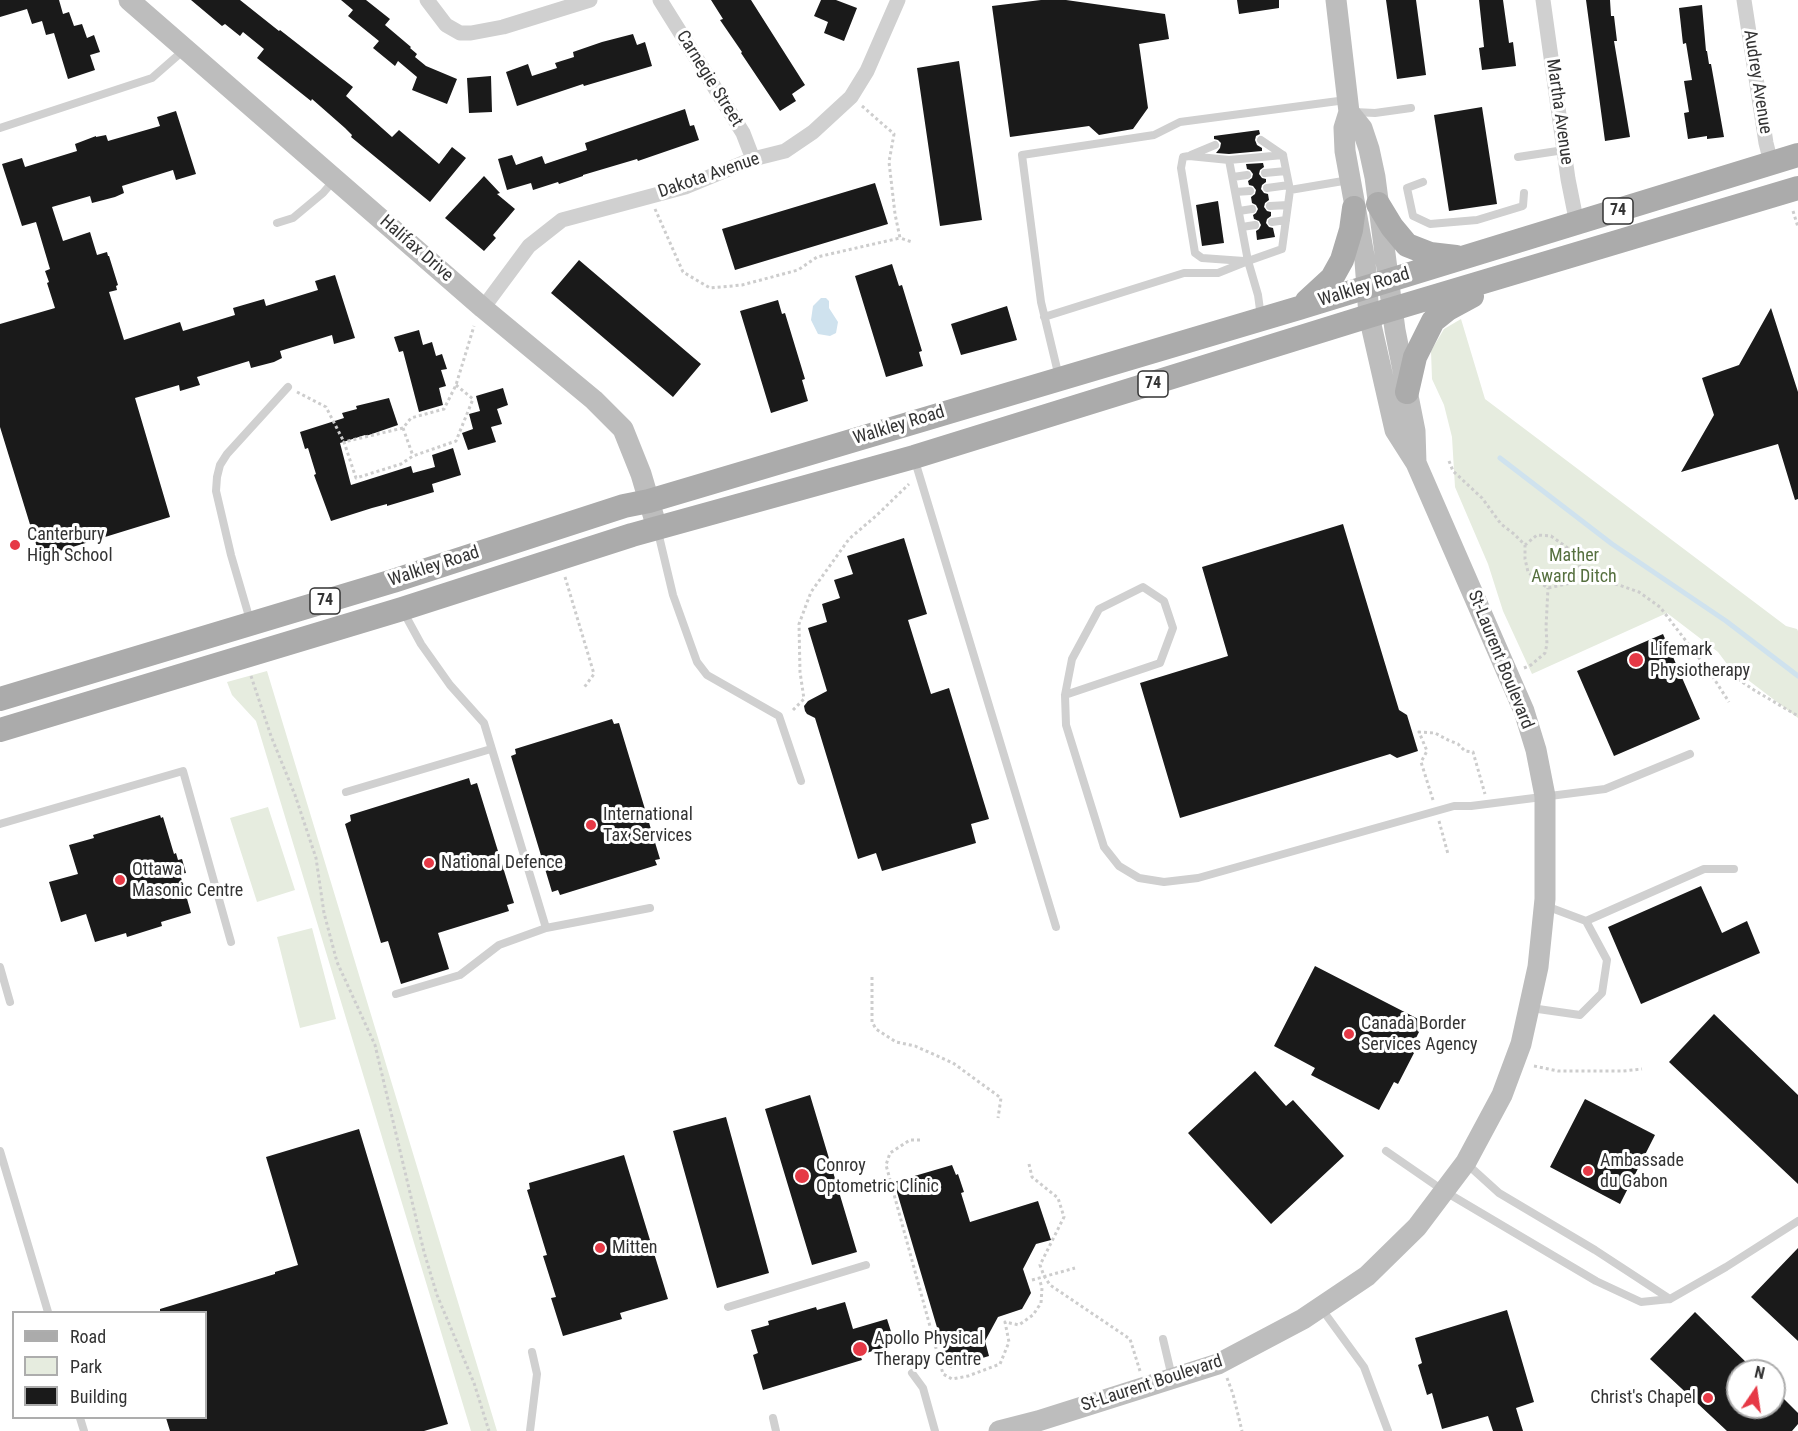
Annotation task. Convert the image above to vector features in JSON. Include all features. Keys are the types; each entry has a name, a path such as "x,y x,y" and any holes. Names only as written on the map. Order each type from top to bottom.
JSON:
{"main road":[{"name":"Walkley Road","path":"0,699 393,581 624,506 649,501 1299,308 1798,155"},
{"name":"Walkley Road","path":"0,730 254,655 657,528 917,467 1080,407 1369,316 1794,196"},
{"path":"1378,204 1392,228 1407,245 1430,254 1464,258"},
{"path":"1299,308 1332,278 1342,260 1351,230 1354,208"},
{"path":"1407,392 1415,357 1433,321 1448,309 1508,275"},
{"path":"1064,377 1080,407"},
{"path":"393,581 402,609"},
{"path":"251,623 254,655"}],"street":[{"name":"Halifax Drive","path":"129,0 335,178 479,315 594,400 623,429 641,474 657,528"},
{"path":"428,0 446,25 460,33 503,27 590,0"},
{"name":"Carnegie Street","path":"660,0 743,134 753,159"},
{"name":"Dakota Avenue","path":"479,315 530,246 562,220 685,187 753,159 785,151 813,132 851,97 867,71 898,0"},
{"name":"St-Laurent Boulevard","path":"1336,0 1348,106 1344,128 1354,208 1365,261 1392,309 1415,431 1416,463"},
{"name":"Martha Avenue","path":"1543,0 1577,224"},
{"name":"Audrey Avenue","path":"1744,0 1771,163"},
{"name":"St-Laurent Boulevard","path":"999,1431 1038,1421 1220,1363 1303,1318 1367,1276 1417,1227 1466,1162 1502,1095 1521,1044 1538,967 1544,905 1545,796 1536,750 1524,711 1416,463 1395,430 1369,316 1378,283 1378,204 1369,149 1362,128 1348,106"}],"lane":[{"path":"0,128 152,78 186,49"},
{"path":"1064,377 1041,302 1022,155 1154,135 1180,122 1348,106 1375,113 1411,108"},
{"path":"1044,316 1184,273 1218,273 1282,249 1289,187 1283,155 1260,140"},
{"path":"1215,145 1183,157 1181,168 1195,253 1202,258 1248,261"},
{"path":"1518,157 1564,150"},
{"path":"1189,156 1229,160 1283,155"},
{"path":"1229,160 1261,319"},
{"path":"1265,173 1286,171"},
{"path":"1233,177 1247,175"},
{"path":"277,223 293,218 323,193 335,178"},
{"path":"1267,188 1350,180"},
{"path":"1423,182 1407,188 1413,216 1430,224 1477,220 1523,206 1524,193"},
{"path":"1236,192 1250,190"},
{"path":"1270,206 1288,205"},
{"path":"1239,212 1252,209"},
{"path":"1272,222 1286,220"},
{"path":"1242,227 1255,225"},
{"path":"251,623 231,555 216,491 217,477 220,465 228,454 288,387"},
{"path":"917,467 1056,927"},
{"path":"657,528 673,595 697,662 707,675 779,716 801,781"},
{"path":"1065,695 1160,663 1173,628 1164,601 1143,587 1099,609 1072,658 1065,695 1066,725 1104,847 1119,866 1139,878 1164,882 1198,878 1454,806 1605,789 1689,754"},
{"path":"402,609 421,644 450,685 484,723 546,928"},
{"path":"346,792 491,749"},
{"path":"0,824 183,771 231,942"},
{"path":"1586,921 1704,869 1734,869"},
{"path":"1529,1008 1580,1015 1602,993 1607,960 1586,921 1544,905"},
{"path":"396,994 460,975 500,945 546,928 650,908"},
{"path":"0,967 10,1002"},
{"path":"0,1151 48,1311"},
{"path":"1386,1151 1444,1191 1596,1281 1641,1302 1670,1299 1726,1267 1798,1221"},
{"path":"1466,1162 1499,1193 1595,1250 1670,1299"},
{"path":"728,1307 866,1265"},
{"path":"1321,1307 1364,1367 1388,1431"},
{"path":"1163,1339 1172,1379"},
{"path":"530,1431 537,1374 532,1352"},
{"path":"912,1373 923,1388 936,1431"},
{"path":"773,1418 776,1431"}],"path":[{"path":"851,97 894,134 889,162 900,238"},
{"path":"650,196 683,272 710,288 742,285 798,270 817,257 900,238 912,242"},
{"path":"1794,196 1798,227"},
{"path":"344,442 403,428 411,418 444,409 456,385 479,315"},
{"path":"288,387 326,407 344,442 356,478 401,464 413,456 456,441 473,399 456,385"},
{"path":"403,428 413,456"},
{"path":"1449,461 1453,471 1482,498 1501,524 1525,545 1528,572 1548,588"},
{"path":"794,710 804,699 800,672 799,624 811,592 849,539 902,490 917,467"},
{"path":"1525,545 1537,535 1551,536 1578,559 1581,572"},
{"path":"564,572 594,674 583,689"},
{"path":"1548,588 1571,583 1581,572"},
{"path":"1581,572 1639,592 1660,607 1709,671 1729,702"},
{"path":"1508,675 1531,665 1545,653 1548,588"},
{"path":"254,655 271,736 295,795 316,858 324,913 337,962 375,1045 424,1252 437,1295 474,1383 489,1431"},
{"path":"1709,671 1733,676 1798,716"},
{"path":"1448,854 1421,762 1427,751 1419,732 1435,732 1458,744 1465,751 1473,752 1484,787 1486,804"},
{"path":"872,977 872,1022 876,1029 897,1042 915,1046 953,1063 1001,1098 998,1118"},
{"path":"1514,1061 1558,1071 1642,1069"},
{"path":"920,1140 909,1140 890,1153 886,1165 943,1374 952,1379 968,1376 1000,1364 1009,1342 1005,1322 1018,1325 1033,1316 1041,1303 1042,1288 1039,1278"},
{"path":"1029,1164 1032,1177 1058,1198 1064,1217 1040,1265 1044,1276 1050,1285 1130,1339 1141,1372"},
{"path":"1032,1280 1075,1268"},
{"path":"1220,1363 1233,1394 1242,1431"}],"green space":[{"name":"Mather Award Ditch","path":"1461,319 1485,399 1786,626 1797,629 1798,718 1727,664 1718,652 1667,613 1532,674 1503,611 1488,564 1455,487 1452,437 1444,405 1432,379 1431,351 1444,329"},
{"path":"267,671 497,1431 471,1431 256,721 232,695 227,682"},
{"path":"268,807 295,890 257,902 230,818"},
{"path":"312,928 336,1019 300,1028 277,937"}],"water":[{"path":"821,298 829,301 829,308 838,322 836,333 830,336 818,334 811,320 813,306"}],"building":[{"path":"0,0 59,0 63,14 69,12 74,26 82,24 87,38 94,35 100,52 90,55 95,70 68,79 54,33 46,35 42,21 32,24 27,9 0,17"},
{"path":"191,0 240,0 353,87 346,96 392,137 399,130 439,164 452,147 466,158 430,202 351,137 352,135 345,128 312,99 311,101 257,58 264,49 243,32 240,36 225,24 222,26"},
{"path":"341,0 366,0 390,19 385,25 411,47 417,54 415,57 426,66 457,79 447,104 412,90 417,77 398,61 395,66 373,48 379,41 348,16 353,10"},
{"path":"711,0 751,0 805,85 792,94 796,101 780,111 720,20 723,19"},
{"path":"821,0 836,0 857,8 844,41 824,33 828,22 814,16"},
{"path":"1041,0 1066,0 1165,14 1169,39 1139,44 1148,108 1133,129 1099,135 1089,126 1010,137 992,6"},
{"path":"1237,0 1279,0 1279,8 1239,14"},
{"path":"1386,0 1416,0 1426,75 1397,79"},
{"path":"1479,0 1503,0 1509,43 1513,42 1516,66 1482,70 1479,48 1484,47"},
{"path":"1586,0 1610,0 1617,41 1614,41 1630,137 1605,141"},
{"path":"1702,5 1706,51 1709,64 1711,64 1724,137 1707,139 1707,136 1688,139 1684,113 1689,112 1684,81 1692,80 1686,43 1683,44 1679,8"},
{"path":"633,34 637,45 645,42 652,66 584,86 583,84 517,106 506,72 528,64 532,76 557,68 555,63 574,57 573,52"},
{"path":"959,61 982,220 940,226 917,68"},
{"path":"491,76 492,112 469,113 467,78"},
{"path":"1482,107 1497,204 1449,211 1434,115"},
{"path":"685,109 690,126 694,125 699,140 559,184 558,182 533,190 531,183 507,190 498,159 512,155 516,165 542,156 545,164 587,150 585,143"},
{"path":"176,111 196,174 176,180 173,170 122,186 124,193 115,197 92,203 90,196 52,207 63,241 90,232 97,255 107,252 118,285 117,290 109,292 124,340 180,322 183,331 235,315 233,308 264,299 266,306 318,290 315,281 335,275 355,338 334,344 332,335 280,351 282,358 274,362 251,368 249,361 197,377 200,385 180,391 179,385 135,398 170,517 40,557 0,427 0,324 55,308 45,271 50,269 36,222 22,226 2,164 22,158 25,167 77,151 75,144 96,136 106,135 108,141 160,126 157,117"},
{"path":"1259,130 1260,134 1255,140 1262,151 1216,153 1221,143 1214,139 1214,136"},
{"path":"1263,163 1264,167 1259,174 1266,179 1266,182 1261,189 1268,194 1269,200 1264,207 1271,212 1266,223 1273,228 1275,237 1257,240 1256,231 1261,225 1254,219 1253,215 1258,209 1252,203 1251,197 1256,190 1249,185 1248,181 1253,174 1247,169 1246,164"},
{"path":"484,176 500,193 497,194 515,209 493,235 496,238 484,251 445,218"},
{"path":"875,183 888,224 735,270 722,229"},
{"path":"1218,201 1224,243 1202,246 1196,205"},
{"path":"579,260 701,364 673,397 551,293"},
{"path":"892,264 899,286 902,285 922,351 919,352 923,366 886,377 855,276"},
{"path":"778,300 782,314 785,313 805,379 802,380 808,401 771,413 740,311"},
{"path":"1007,306 1017,340 961,355 951,324"},
{"path":"1771,308 1798,392 1798,499 1795,500 1778,444 1681,472 1714,415 1702,378 1739,365"},
{"path":"419,330 423,345 432,342 436,356 442,354 447,369 441,370 446,386 439,388 443,405 419,412 403,351 399,352 394,337"},
{"path":"503,388 508,405 497,409 502,424 491,427 496,442 468,450 462,433 473,429 469,414 480,411 476,396"},
{"path":"389,398 398,425 340,443 351,485 411,466 413,473 435,467 432,455 453,448 461,475 432,484 434,492 331,521 314,475 316,474 308,448 305,449 300,432 344,418 342,413 357,409 356,406"},
{"path":"1343,524 1399,710 1407,715 1418,751 1397,758 1390,754 1180,818 1140,683 1228,656 1202,567"},
{"path":"904,538 927,614 908,620 931,694 949,688 989,819 971,824 976,843 882,871 876,853 858,859 815,718 805,711 804,706 808,701 827,691 808,628 827,622 822,604 840,598 834,580 853,574 847,556"},
{"path":"1663,634 1700,719 1614,756 1577,671"},
{"name":"International Tax Services","path":"612,719 614,724 619,723 660,859 655,860 657,865 560,895 558,890 552,892 511,756 516,754 515,749"},
{"name":"National Defence","path":"469,778 471,785 477,783 514,903 507,905 509,911 438,933 449,969 401,984 388,941 381,943 345,824 351,821 350,815"},
{"name":"Ottawa Masonic Centre","path":"160,815 161,818 163,817 174,854 176,853 178,860 182,859 186,873 180,874 191,913 161,922 162,926 127,937 126,933 95,942 86,914 61,922 49,882 78,874 69,845 94,838 93,835"},
{"path":"1701,886 1722,933 1747,921 1760,953 1641,1004 1608,927"},
{"name":"Canada Border Services Agency","path":"1315,966 1424,1022 1410,1050 1414,1053 1398,1084 1394,1082 1379,1110 1311,1075 1315,1068 1274,1046"},
{"path":"1714,1014 1798,1095 1798,1184 1669,1062"},
{"path":"1255,1071 1286,1106 1293,1100 1344,1156 1271,1224 1188,1133"},
{"path":"810,1095 857,1252 812,1265 765,1109"},
{"path":"1585,1099 1655,1135 1620,1204 1550,1167"},
{"path":"726,1117 769,1273 717,1288 673,1131"},
{"path":"359,1129 448,1424 424,1431 170,1431 166,1419 207,1419 207,1311 160,1311 160,1309 298,1265 266,1157"},
{"name":"Mitten","path":"624,1155 668,1299 620,1313 622,1319 563,1336 551,1298 556,1297 543,1256 547,1255 527,1190 530,1189 529,1183"},
{"path":"952,1165 956,1175 958,1174 964,1192 961,1193 970,1222 1038,1201 1051,1240 1036,1244 1023,1269 1031,1293 1022,1309 998,1317 985,1341 989,1356 949,1368 894,1182"},
{"path":"1798,1248 1798,1341 1751,1297"},
{"path":"845,1302 853,1329 887,1319 895,1344 860,1355 862,1360 763,1390 753,1355 758,1353 751,1330 769,1325 768,1321 816,1307 817,1310"},
{"path":"1507,1310 1534,1402 1516,1408 1523,1431 1493,1431 1488,1416 1442,1429 1432,1393 1427,1395 1418,1365 1422,1363 1415,1338"},
{"path":"1695,1312 1743,1359 1726,1359 1726,1419 1786,1419 1786,1401 1798,1413 1798,1424 1792,1431 1727,1431 1650,1359"}],"waterway":[{"path":"1500,458 1612,544 1726,621 1798,676"}],"place":[{"name":"Canterbury High School","path":"15,545"},
{"name":"Lifemark Physiotherapy","path":"1636,660"},
{"name":"International Tax Services","path":"591,825"},
{"name":"National Defence","path":"429,863"},
{"name":"Ottawa Masonic Centre","path":"120,880"},
{"name":"Canada Border Services Agency","path":"1349,1034"},
{"name":"Ambassade du Gabon","path":"1588,1171"},
{"name":"Conroy Optometric Clinic","path":"802,1176"},
{"name":"Mitten","path":"600,1248"},
{"name":"Apollo Physical Therapy Centre","path":"860,1349"},
{"name":"Christ's Chapel","path":"1708,1398"}]}
